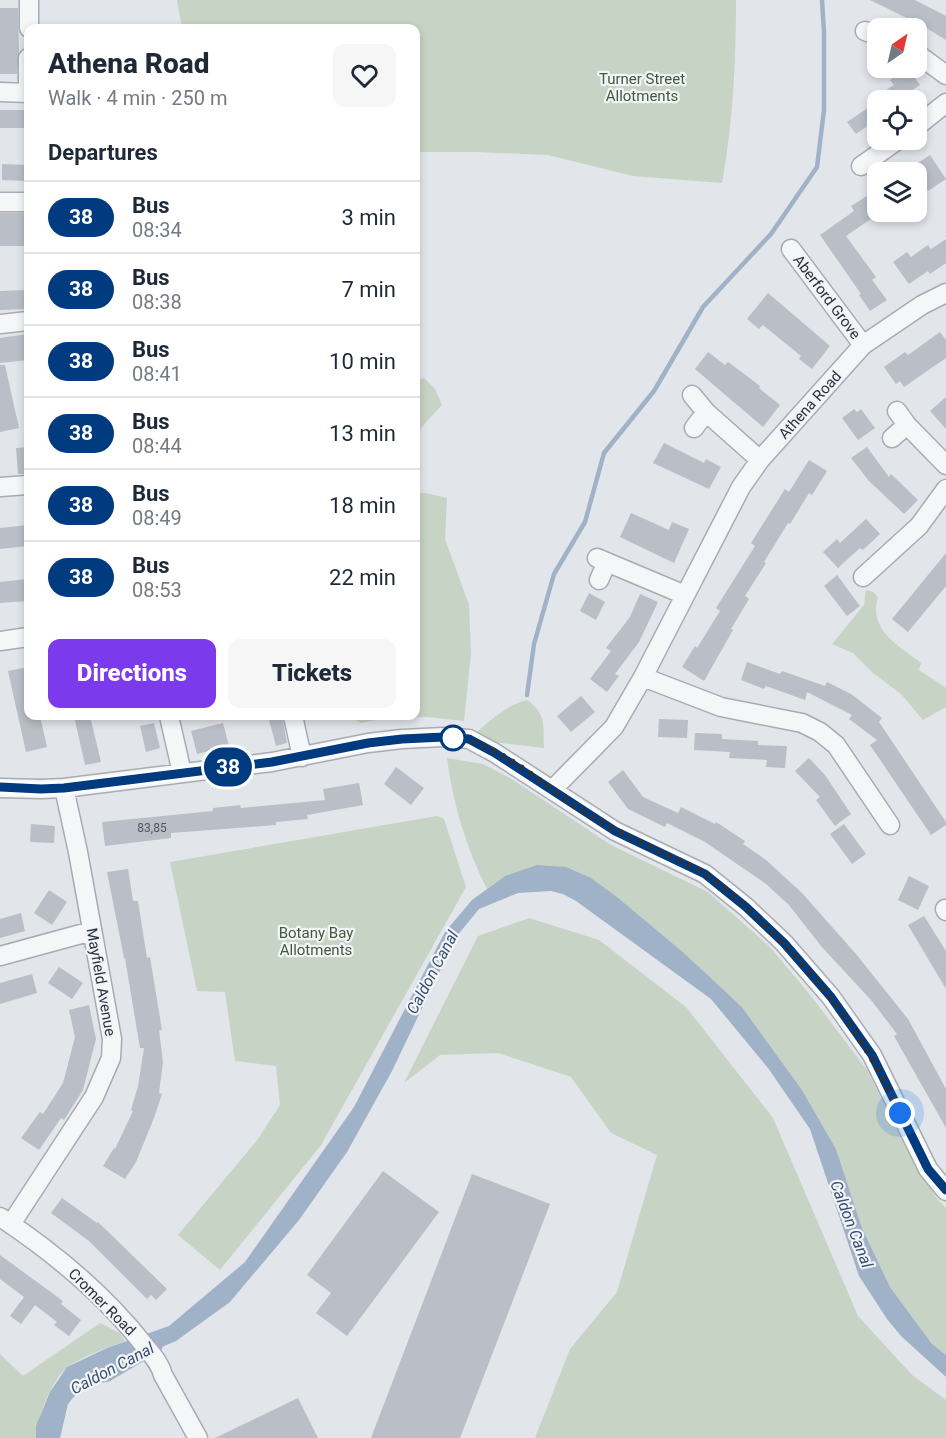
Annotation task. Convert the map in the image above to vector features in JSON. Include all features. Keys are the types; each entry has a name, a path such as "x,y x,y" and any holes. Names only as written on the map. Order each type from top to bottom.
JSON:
{"street":[{"path":"29,0 29,24"},
{"path":"927,61 946,75"},
{"path":"0,92 24,93"},
{"path":"927,118 946,103"},
{"path":"861,166 874,150"},
{"path":"0,202 24,202"},
{"name":"Aberford Grove","path":"791,249 800,274 863,345"},
{"name":"Athena Road","path":"553,789 614,727 643,677 741,487 760,460 863,345 922,305 946,293"},
{"path":"0,324 24,321"},
{"path":"692,395 706,412 760,460"},
{"path":"694,428 706,412"},
{"path":"892,438 902,418 946,465"},
{"path":"0,486 24,485"},
{"path":"874,576 919,526 946,489"},
{"path":"599,580 602,560 685,595"},
{"path":"0,641 24,638"},
{"path":"643,677 721,707 802,723 820,732 836,745 881,821"},
{"path":"170,720 182,773"},
{"path":"295,724 302,757"},
{"path":"0,788 64,788 302,757 368,743 402,739 444,737 469,739 553,789 577,808 615,831 705,874 746,907 784,943 831,997 872,1055 928,1169 946,1191"},
{"name":"Mayfield Avenue","path":"6,1220 94,1097 111,1058 112,1039 64,788"},
{"path":"0,956 92,931"},
{"name":"Cromer Road","path":"6,1220 96,1292 135,1333 161,1366 163,1375 198,1438"}],"green space":[{"name":"Turner Street Allotments","path":"177,0 736,0 733,92 722,183 633,176 548,155 420,152 420,24 181,24"},
{"path":"424,378 435,389 442,405 420,429 420,380"},
{"path":"420,494 447,498 445,539 469,605 471,653 464,721 420,717"},
{"path":"866,590 878,597 877,619 887,636 921,663 919,670 946,688 946,707 923,720 901,694 873,673 853,653 832,644 864,605"},
{"path":"527,700 538,710 543,721 544,748 469,739 503,711"},
{"path":"355,720 376,720 361,723"},
{"path":"447,758 483,764 510,778 611,845 708,892 770,947 811,996 867,1070 912,1160 938,1200 946,1208 946,1355 932,1344 890,1287 862,1228 836,1149 802,1090 742,1007 684,953 591,878 505,876 487,889 461,825"},
{"name":"Botany Bay Allotments","path":"437,816 444,819 466,887 321,1145 220,1270 178,1235 258,1139 280,1105 276,1066 235,1061 225,992 197,991 170,862"},
{"path":"529,918 599,940 686,1007 773,1118 858,1316 912,1375 946,1400 946,1438 535,1438 570,1349 617,1292 657,1155 611,1133 571,1077 498,1053 440,1055 404,1083 478,936"},
{"path":"100,1323 120,1333 125,1341 82,1358 63,1371 46,1399 36,1438 0,1438 0,1354 23,1376"}],"water":[{"path":"537,865 566,867 591,878 684,953 742,1007 802,1090 836,1149 862,1228 890,1287 932,1344 946,1355 946,1377 901,1336 859,1276 810,1129 768,1068 711,999 576,901 551,891 518,893 479,909 456,937 392,1071 347,1152 299,1220 230,1302 176,1341 90,1377 68,1404 60,1438 36,1438 36,1426 50,1392 67,1367 107,1348 169,1326 245,1262 354,1107 445,932 472,900 505,876"}],"building":[{"path":"870,0 915,0 946,16 946,40 927,28 927,18 907,18"},
{"path":"0,8 18,8 17,74 0,74"},
{"path":"915,78 920,85 913,90 886,90 894,85 890,80"},
{"path":"867,108 867,126 856,134 847,122"},
{"path":"0,110 24,110 24,128 0,128"},
{"path":"930,155 946,179 928,191 927,162 919,162"},
{"path":"2,164 24,165 24,181 2,180"},
{"path":"867,196 867,222 846,236 876,277 872,280 887,300 870,311 859,295 861,294 820,235 854,211 851,206"},
{"path":"0,213 24,213 24,246 0,246"},
{"path":"946,239 946,263 930,274 928,271 909,284 893,262 907,252 911,257 928,245 931,249"},
{"path":"24,290 24,309 0,310 0,291"},
{"path":"768,293 830,346 812,369 799,359 801,356 763,325 759,329 747,319"},
{"path":"940,332 946,340 946,358 904,387 900,381 896,384 884,367 905,352 908,355"},
{"path":"24,335 24,360 0,363 0,338"},
{"path":"708,352 725,365 728,362 760,386 759,388 780,405 763,427 695,369"},
{"path":"0,365 5,365 19,428 0,432"},
{"path":"946,397 946,429 930,411"},
{"path":"854,409 857,412 861,409 875,428 858,440 842,418"},
{"path":"664,443 704,463 706,459 721,467 709,489 653,463"},
{"path":"24,447 24,474 18,474 16,448"},
{"path":"867,447 889,477 891,474 918,500 904,514 869,481 851,458"},
{"path":"809,460 827,471 812,495 809,493 790,524 788,523 764,562 766,563 745,596 749,599 704,681 682,667 720,611 716,608 755,546 751,543 785,489 789,492"},
{"path":"631,513 669,530 672,522 689,529 674,563 620,537"},
{"path":"866,519 880,534 838,568 823,552 837,539 840,543"},
{"path":"24,525 24,546 0,549 0,528"},
{"path":"946,553 946,586 908,632 892,619"},
{"path":"837,575 860,606 847,616 824,586"},
{"path":"24,579 24,601 0,603 0,582"},
{"path":"589,593 605,602 596,620 580,611"},
{"path":"640,594 658,602 639,642 615,674 619,676 607,692 590,679 611,651 606,648 630,617"},
{"path":"747,662 825,686 827,682 851,694 882,718 879,722 946,825 931,835 870,745 877,740 849,719 852,715 807,692 805,700 741,680"},
{"path":"24,668 24,720 41,720 47,747 26,752 8,671"},
{"path":"581,696 595,712 571,732 557,716"},
{"path":"659,719 688,720 687,738 658,737"},
{"path":"75,720 91,720 101,762 85,765"},
{"path":"269,720 283,720 287,743 276,746"},
{"path":"154,723 160,748 146,752 140,726"},
{"path":"223,723 229,746 197,754 191,731"},
{"path":"695,733 722,734 722,739 758,741 758,745 787,746 785,768 766,767 767,760 729,758 730,752 694,750"},
{"path":"809,758 825,775 851,814 835,826 816,800 820,797 795,771"},
{"path":"396,767 424,788 411,805 384,784"},
{"path":"623,770 643,797 678,813 681,807 715,824 716,822 745,841 743,844 766,860 802,893 856,954 908,1019 946,1089 946,1128 894,1036 897,1034 871,1000 821,946 789,905 766,884 705,842 667,823 665,827 628,809 608,782"},
{"path":"359,783 363,805 307,815 308,819 276,822 276,825 171,833 171,838 105,846 102,822 213,811 213,808 240,805 241,808 325,800 323,789"},
{"path":"31,824 55,826 54,843 30,842"},
{"path":"844,824 866,854 852,864 830,834"},
{"path":"128,869 133,901 138,901 147,958 150,957 162,1030 159,1030 163,1062 159,1093 162,1094 136,1162 125,1179 103,1166 115,1149 133,1111 131,1110 138,1086 144,1048 140,1048 125,958 107,872"},
{"path":"909,876 929,886 918,910 898,900"},
{"path":"49,890 67,902 52,925 34,913"},
{"path":"21,913 25,931 0,938 0,919"},
{"path":"924,916 946,951 946,989 908,925"},
{"path":"59,967 83,983 72,999 48,983"},
{"path":"32,974 37,993 0,1004 0,983"},
{"path":"89,1005 96,1039 83,1090 64,1120 61,1118 39,1150 21,1138 40,1112 43,1114 63,1083 75,1037 69,1010"},
{"path":"383,1171 439,1212 347,1336 316,1313 331,1293 307,1275"},
{"path":"472,1174 550,1204 460,1438 371,1438"},
{"path":"62,1198 98,1222 167,1289 156,1300 151,1295 147,1299 89,1241 51,1213"},
{"path":"0,1255 63,1301 61,1304 81,1320 69,1336 54,1325 57,1322 35,1305 21,1324 10,1316 24,1297 0,1279"},
{"path":"298,1398 318,1438 215,1438"}],"waterway":[{"path":"527,695 534,644 554,574 585,522 604,453 654,391 703,307 771,234 817,167 824,110 822,0"},
{"name":"Caldon Canal","path":"72,1388 90,1377 106,1374 155,1345"}],"bus line":[{"name":"38","path":"0,787 11,789 64,788 272,762 368,743 444,737 469,739 553,789 577,808 615,831 705,874 746,907 784,943 831,997 872,1055 928,1169 946,1190"}],"route":[{"path":"453,738 469,739 495,753 615,831 705,874 746,907 784,943 831,997 872,1055 900,1113"}]}
